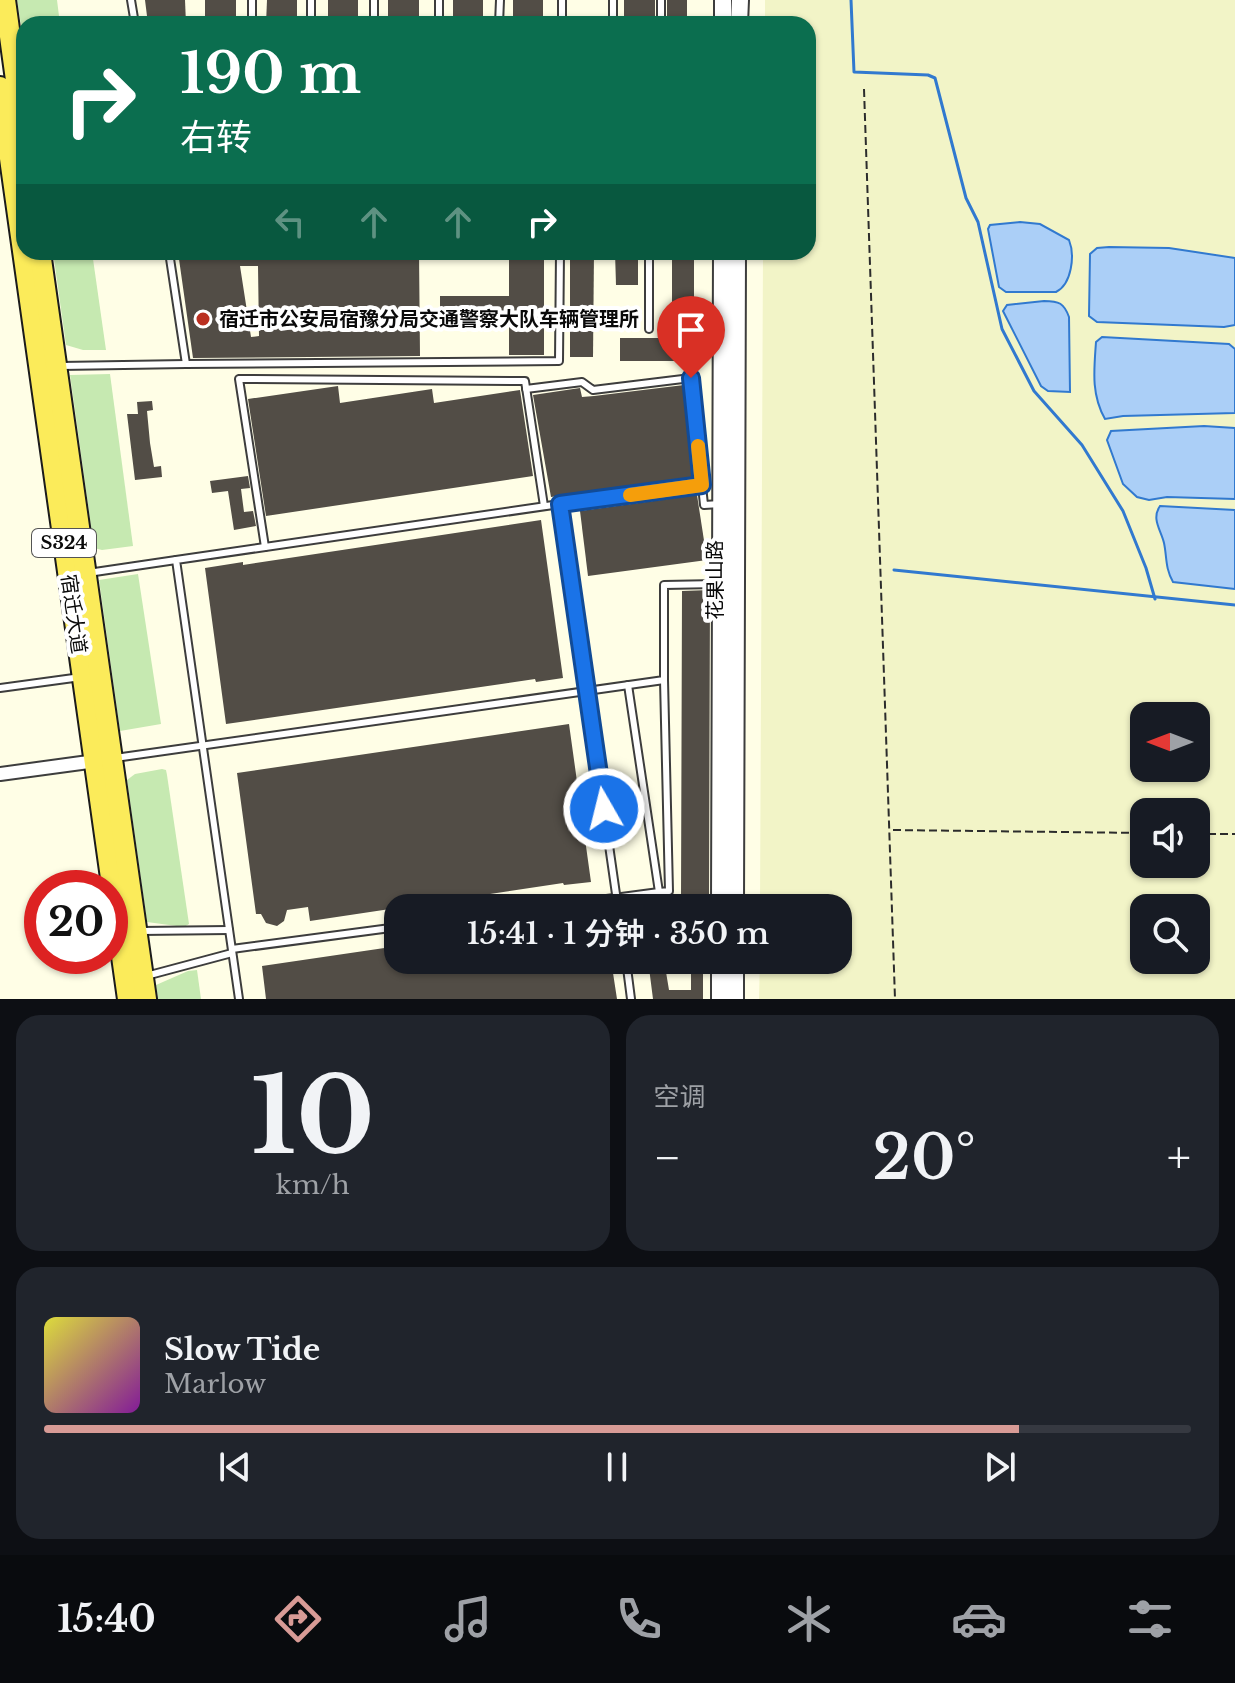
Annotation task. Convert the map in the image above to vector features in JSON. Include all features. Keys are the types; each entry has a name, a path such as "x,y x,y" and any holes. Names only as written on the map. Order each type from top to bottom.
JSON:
{"main road":[{"name":"宿迁大道","path":"5,0 16,106"},
{"name":"宿迁大道","path":"37,260 104,760 128,999"},
{"name":"宿迁大道","path":"41,260 86,573 92,676"},
{"name":"宿迁大道","path":"104,760 146,999"}],"street":[{"name":"花果山路","path":"722,260 735,894"},
{"name":"花果山路","path":"728,504 737,260"},
{"name":"花果山路","path":"720,894 728,584"},
{"path":"0,774 104,760"},
{"path":"720,974 720,999"},
{"path":"735,974 735,999"}],"lane":[{"path":"170,260 186,364"},
{"path":"56,367 559,361 560,260"},
{"path":"649,260 649,329"},
{"path":"526,389 582,382 593,390 691,378 704,505 728,504"},
{"path":"265,547 239,379 525,381 544,506"},
{"path":"86,573 702,485"},
{"path":"560,504 616,894"},
{"path":"176,560 239,999"},
{"path":"645,894 669,891 664,585 728,584"},
{"path":"0,688 92,676"},
{"path":"104,760 664,680"},
{"path":"628,685 659,892"},
{"path":"143,977 232,951 384,929"},
{"path":"136,931 229,930"},
{"path":"628,974 631,999"}],"path":[{"path":"864,89 895,999"},
{"path":"891,830 1130,833"},
{"path":"1210,834 1235,834"}],"green space":[{"path":"17,0 57,0 59,16 20,16"},
{"path":"765,0 1235,0 1235,999 759,999 760,974 852,974 852,894 760,894 763,260 816,260 816,16 765,16"},
{"path":"54,260 93,260 106,350 83,350 66,345"},
{"path":"110,374 133,546 102,550 94,548 70,375"},
{"path":"138,574 161,724 120,731 99,580"},
{"path":"166,770 167,775 189,924 184,927 147,922 127,780 135,774"},
{"path":"197,970 201,999 158,999 156,985"}],"water":[{"path":"1040,224 1069,240 1071,269 1066,283 1056,292 1006,292 999,287 988,229 990,225"},
{"path":"1097,248 1169,248 1235,258 1235,325 1097,322 1089,316 1090,254"},
{"path":"1044,301 1060,304 1069,317 1070,392 1048,391 1041,386 1003,311 1007,305"},
{"path":"1102,337 1229,344 1235,349 1235,413 1105,419 1094,382 1096,342"},
{"path":"1204,426 1235,428 1235,499 1167,497 1149,500 1137,497 1123,484 1107,440 1111,431"},
{"path":"1160,506 1235,510 1235,589 1173,582 1157,520"}],"building":[{"path":"145,0 185,0 186,16 147,16"},
{"path":"205,0 236,0 236,16 205,16"},
{"path":"267,0 297,0 297,16 266,16"},
{"path":"328,0 358,0 358,16 328,16"},
{"path":"388,0 419,0 419,16 388,16"},
{"path":"453,0 483,0 483,16 453,16"},
{"path":"513,0 543,0 543,16 513,16"},
{"path":"624,0 655,0 655,16 624,16"},
{"path":"667,0 687,0 687,16 667,16"},
{"path":"179,260 419,260 420,356 193,358","holes":["240,266 258,266 259,336 251,337"]},
{"path":"509,260 544,260 544,355 509,355 509,316 440,316 440,296 509,296"},
{"path":"570,260 594,260 593,357 570,357"},
{"path":"615,260 638,260 638,285 616,285"},
{"path":"672,260 694,260 694,361 620,361 620,338 672,338"},
{"path":"684,385 694,478 551,497 533,395 580,388 582,397"},
{"path":"338,386 340,403 432,389 434,403 520,390 533,476 266,516 248,399"},
{"path":"152,401 153,410 147,411 150,443 154,467 161,466 162,477 135,480 127,414 138,414 137,402"},
{"path":"248,476 250,488 241,489 244,512 253,511 256,526 234,530 228,491 212,493 210,481"},
{"path":"697,495 707,560 588,576 580,511"},
{"path":"541,520 563,678 536,682 535,679 226,724 205,568 243,562 243,565"},
{"path":"710,590 709,894 681,894 682,591"},
{"path":"569,724 591,882 490,894 384,894 384,910 310,921 308,907 287,910 284,921 277,926 266,923 261,914 256,914 237,773"},
{"path":"384,948 384,974 613,974 617,999 266,999 262,966"},
{"path":"650,974 666,974 669,990 691,990 691,974 703,974 703,999 653,999"}],"waterway":[{"path":"851,0 854,72 928,75 935,78 966,198 978,222 1002,329 1034,391 1082,445 1123,511 1155,599"},
{"path":"894,570 1235,605"}],"slow traffic":[{"path":"630,495 702,485 698,446"}],"place":[{"name":"宿迁市公安局宿豫分局交通警察大队车辆管理所","path":"203,319"}],"route":[{"path":"604,809 560,504 702,485 691,378"}]}
